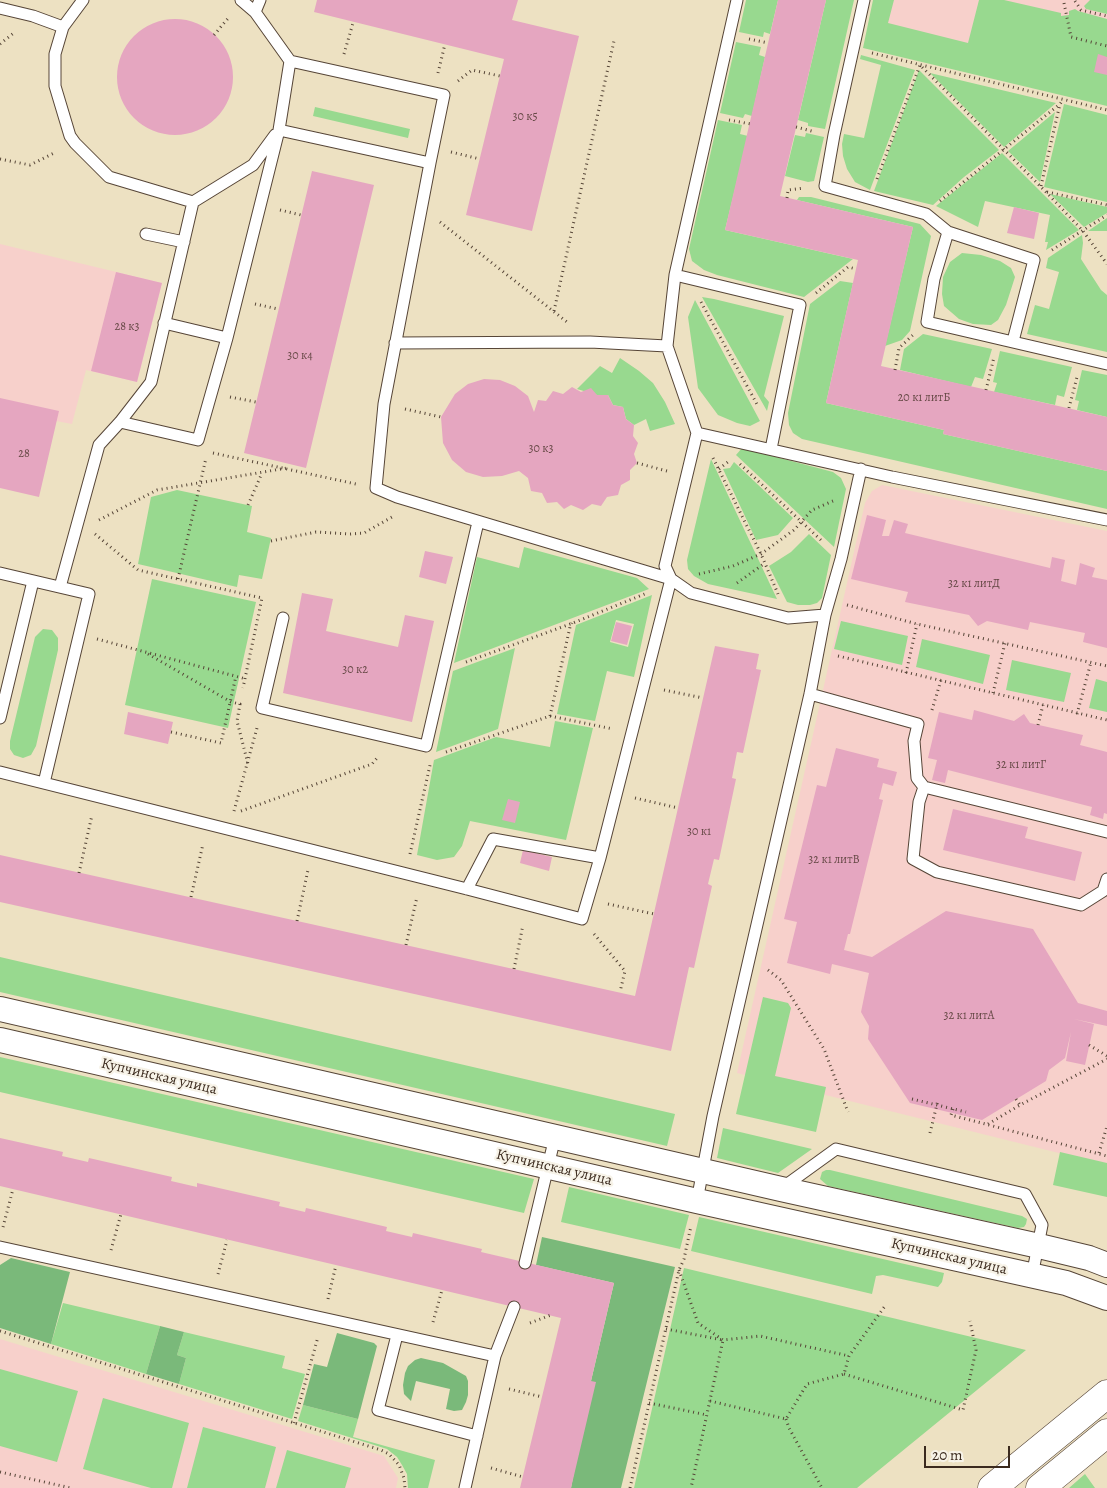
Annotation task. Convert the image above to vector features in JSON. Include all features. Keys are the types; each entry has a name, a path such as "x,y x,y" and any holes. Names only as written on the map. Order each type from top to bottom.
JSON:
{"street":[{"name":"Купчинская улица","path":"0,1009 781,1189 1039,1246 1089,1258 1107,1265"},
{"name":"Купчинская улица","path":"0,1040 548,1166 695,1211 1032,1276 1078,1286 1107,1298"},
{"path":"992,1488 1107,1394"},
{"path":"1040,1488 1107,1433"}],"lane":[{"path":"83,0 63,27 54,54 55,86 70,136 109,178 193,202"},
{"path":"241,0 255,12 290,61 438,94 433,148 384,404 376,488 397,497 675,581"},
{"path":"255,12 260,0"},
{"path":"737,0 675,274 667,346 697,433 665,566 675,581 691,593 788,618 825,615"},
{"path":"864,0 834,135 825,186 869,200 926,214 948,232 1034,260 1013,341"},
{"path":"0,8 33,16 63,27"},
{"path":"120,422 198,440 227,338 280,130 290,61"},
{"path":"280,130 430,162"},
{"path":"60,587 99,445 120,422 150,382 193,202 253,165 280,130"},
{"path":"948,232 934,279 928,322 1107,364"},
{"path":"146,234 184,242"},
{"path":"675,274 800,305 771,449"},
{"path":"164,323 227,338"},
{"path":"395,344 590,342 667,346"},
{"path":"697,433 1107,520"},
{"path":"695,1211 716,1107 810,694 825,615 841,559 861,469"},
{"path":"283,618 262,708 426,746 478,522"},
{"path":"0,573 89,594 44,783"},
{"path":"0,718 33,581"},
{"path":"0,772 582,919 600,858 643,685 675,581"},
{"path":"810,694 918,724 914,741 917,778 924,787 1107,832"},
{"path":"924,787 919,802 913,859 937,872 1081,905 1103,891 1107,879"},
{"path":"467,889 493,839 600,858"},
{"path":"525,1263 555,1136"},
{"path":"781,1189 836,1149 1026,1194 1042,1225 1032,1276"},
{"path":"0,1246 495,1356"},
{"path":"465,1488 495,1356 514,1307"},
{"path":"397,1335 378,1410 477,1436"}],"path":[{"path":"1075,1 1081,10 1107,16"},
{"path":"1064,3 1071,37 1107,46"},
{"path":"339,72 352,23"},
{"path":"554,310 614,41"},
{"path":"438,94 445,44"},
{"path":"863,51 1107,110"},
{"path":"869,200 920,65"},
{"path":"920,65 1041,186 1083,231 1107,264"},
{"path":"438,94 472,70 500,76"},
{"path":"926,214 1063,100"},
{"path":"1041,186 1060,104"},
{"path":"0,159 30,165 75,143"},
{"path":"433,148 480,159"},
{"path":"1046,192 1107,205"},
{"path":"421,206 554,310 590,342"},
{"path":"1034,260 1107,215"},
{"path":"800,305 848,267 856,269"},
{"path":"697,295 759,409"},
{"path":"895,370 899,348 928,322"},
{"path":"986,390 998,338"},
{"path":"1069,408 1081,357"},
{"path":"384,404 441,417"},
{"path":"697,433 719,468 761,554 788,618"},
{"path":"178,579 208,452 376,488"},
{"path":"719,468 733,458 841,559"},
{"path":"637,463 654,468"},
{"path":"77,522 88,525 158,490 287,468"},
{"path":"248,505 262,472"},
{"path":"675,581 702,572 733,566 761,554 782,540 812,510 856,491"},
{"path":"271,541 316,532 350,534 364,532 393,516"},
{"path":"88,525 92,532 138,570 262,598 237,721 248,764"},
{"path":"722,601 740,580 765,563"},
{"path":"444,669 573,623 651,591"},
{"path":"842,604 917,624 1107,666"},
{"path":"550,716 570,627 573,623"},
{"path":"906,672 917,624"},
{"path":"80,635 268,684"},
{"path":"993,693 1005,643"},
{"path":"144,652 231,702 240,704"},
{"path":"832,655 1107,720"},
{"path":"1077,714 1090,662"},
{"path":"171,732 221,743 236,676"},
{"path":"918,724 929,720 941,680"},
{"path":"643,685 703,698"},
{"path":"1038,725 1043,705"},
{"path":"262,708 233,813 372,764 392,738"},
{"path":"431,758 497,733 550,716 594,725"},
{"path":"406,874 431,758 426,746"},
{"path":"616,794 678,808"},
{"path":"79,873 96,795"},
{"path":"191,897 207,824"},
{"path":"297,921 313,850"},
{"path":"406,945 421,877"},
{"path":"588,899 654,914"},
{"path":"514,969 528,905"},
{"path":"582,919 625,971 620,992"},
{"path":"764,967 781,980 824,1049 848,1112"},
{"path":"987,1124 1020,1104 1107,1058 1090,1046"},
{"path":"912,1098 937,1102 966,1112"},
{"path":"1016,1099 1020,1104"},
{"path":"930,1133 937,1102"},
{"path":"953,1109 951,1115 1107,1156"},
{"path":"1099,1153 1105,1140 1107,1126"},
{"path":"2,1232 12,1189"},
{"path":"630,1488 679,1270 684,1259 695,1211"},
{"path":"109,1257 121,1214"},
{"path":"215,1282 227,1240"},
{"path":"328,1300 336,1265"},
{"path":"679,1270 698,1324 723,1340"},
{"path":"433,1324 442,1290"},
{"path":"844,1374 849,1356 885,1306"},
{"path":"822,1488 789,1428 786,1419 807,1384 844,1374 963,1410 976,1350 970,1321"},
{"path":"666,1329 723,1340 760,1336 849,1356"},
{"path":"294,1423 320,1330"},
{"path":"0,1331 381,1450 389,1454 399,1465 405,1488"},
{"path":"691,1488 723,1340"},
{"path":"489,1384 542,1397"},
{"path":"710,1401 786,1419"},
{"path":"649,1403 706,1416"},
{"path":"471,1462 523,1477"},
{"path":"0,1472 71,1488"}],"shaded area":[{"path":"878,0 1107,0 1107,84 871,27"},
{"path":"0,244 162,283 137,382 86,370 72,424 56,421 0,488"},
{"path":"882,485 1107,531 1107,1165 737,1073 865,503 872,491"},
{"path":"0,1339 384,1456 398,1478 396,1488 0,1488"}],"green space":[{"path":"746,0 778,0 770,34 764,32 763,37 739,32"},
{"path":"826,0 854,0 825,129 808,126 808,123 798,120"},
{"path":"873,0 894,0 888,23 968,43 979,0 1004,0 1061,13 1061,16 1069,15 1069,11 1075,9 1107,19 1107,106 863,48"},
{"path":"1090,0 1107,0 1107,14 1086,9 1084,6"},
{"path":"736,42 761,47 759,55 765,57 752,116 745,114 743,118 720,113"},
{"path":"861,55 915,70 870,190 855,182 847,169 842,144 844,134 864,138 881,65 860,59"},
{"path":"919,70 999,150 964,177 933,205 874,191"},
{"path":"930,73 1056,103 1004,147"},
{"path":"1064,104 1107,115 1107,202 1044,187"},
{"path":"315,107 410,129 408,138 313,116"},
{"path":"1055,112 1040,182 1008,151"},
{"path":"718,120 742,125 740,134 748,136 725,230 853,259 804,297 717,275 704,270 692,261 689,249"},
{"path":"806,133 824,137 814,181 808,182 785,176 795,135 805,137"},
{"path":"1002,153 1079,230 1046,250 1048,242 1045,242 1050,215 985,201 978,227 936,206"},
{"path":"1050,194 1107,207 1107,213 1084,227"},
{"path":"799,197 811,197 920,224 931,236 910,331 902,340 885,346 913,227 797,200"},
{"path":"1107,218 1107,231 1088,231"},
{"path":"1082,235 1081,259 1101,290 1107,295 1107,352 1027,334 1035,305 1049,309 1059,272 1046,268 1048,258"},
{"path":"962,253 981,255 1000,261 1011,268 1015,277 1006,305 998,320 991,325 973,324 959,319 944,306 942,294 943,277 950,262"},
{"path":"840,281 853,283 826,403 944,430 943,434 1107,471 1107,509 802,439 793,433 789,425 788,413 810,304"},
{"path":"702,297 784,316 764,396 769,402 767,411"},
{"path":"695,300 760,421 750,426 718,415 698,388 688,317"},
{"path":"923,334 992,349 983,379 975,377 971,387 900,370 904,349"},
{"path":"1000,351 1072,367 1064,397 1057,395 1055,405 994,392 997,383 993,382"},
{"path":"620,358 653,383 665,402 675,424 650,431 646,419 634,425 626,419 623,407 613,405 608,395 597,395 577,389 600,366 612,373"},
{"path":"1082,370 1107,375 1107,417 1077,410 1079,401 1075,400"},
{"path":"742,448 833,472 841,478 846,489 834,547 736,455"},
{"path":"711,459 777,599 708,584 694,576 688,569 687,560"},
{"path":"734,462 793,518 778,535 756,540 723,469 730,468"},
{"path":"177,490 252,506 247,532 271,538 262,579 239,575 237,587 138,564 151,497"},
{"path":"809,534 831,555 822,598 817,603 798,605 787,602 769,566 791,552"},
{"path":"524,547 637,578 649,589 454,663 477,557 519,568"},
{"path":"152,579 256,602 228,728 125,705"},
{"path":"652,595 634,677 607,671 595,721 557,714 576,625","holes":["616,620 634,624 628,647 610,642"]},
{"path":"841,621 908,636 902,665 834,649"},
{"path":"43,629 52,630 58,638 58,650 36,746 31,755 23,758 14,755 10,749 10,741 35,637"},
{"path":"922,639 990,655 983,684 916,667"},
{"path":"515,648 498,729 436,752 453,671"},
{"path":"1012,660 1071,673 1064,702 1006,690"},
{"path":"1096,679 1107,682 1107,712 1089,708"},
{"path":"555,721 593,728 566,840 470,821 462,846 454,857 437,860 417,855 434,760 496,737 550,747"},
{"path":"0,957 675,1114 667,1146 0,992"},
{"path":"763,997 788,1003 791,1008 775,1076 826,1087 816,1132 736,1114"},
{"path":"0,1057 534,1179 524,1213 0,1092"},
{"path":"723,1128 812,1149 778,1173 717,1158"},
{"path":"1060,1152 1107,1163 1107,1197 1053,1185"},
{"path":"826,1170 1022,1216 1027,1219 1026,1224 1024,1227 1018,1228 828,1186 820,1179 822,1172"},
{"path":"569,1187 689,1215 680,1249 561,1222"},
{"path":"699,1217 944,1273 942,1282 938,1287 883,1275 876,1276 872,1294 691,1251"},
{"path":"542,1237 675,1267 621,1488 571,1488 591,1381 614,1283 536,1265"},
{"path":"11,1258 70,1272 51,1344 0,1328 0,1265"},
{"path":"684,1268 1026,1350 857,1488 634,1488"},
{"path":"63,1303 160,1326 146,1374 51,1344"},
{"path":"160,1326 184,1332 177,1355 186,1358 179,1384 146,1374"},
{"path":"184,1332 285,1356 282,1368 305,1374 292,1419 179,1384 186,1358 177,1355"},
{"path":"337,1333 374,1343 377,1346 358,1419 303,1405 314,1364 327,1367"},
{"path":"421,1358 443,1363 466,1376 468,1395 462,1410 446,1409 450,1389 416,1381 411,1401 404,1394 403,1385 408,1366"},
{"path":"0,1369 78,1391 57,1462 0,1446"},
{"path":"103,1398 189,1423 172,1488 151,1488 83,1469"},
{"path":"303,1405 358,1419 353,1437 435,1460 428,1488 408,1488 407,1474 397,1457 387,1449 298,1421"},
{"path":"203,1427 276,1447 265,1488 187,1488"},
{"path":"287,1450 351,1468 345,1488 276,1488"},
{"path":"1085,1474 1095,1488 1069,1488"}],"building":[{"path":"317,0 518,0 512,20 579,36 532,231 466,215 504,59 314,12"},
{"path":"778,0 826,0 780,196 913,227 881,366 1107,417 1107,471 943,434 944,430 826,403 858,260 725,230"},
{"path":"175,19 197,23 216,36 229,55 233,77 229,99 216,118 197,131 175,135 153,131 134,118 121,99 117,77 121,55 134,36 153,23"},
{"path":"1098,54 1107,57 1107,75 1094,72"},
{"path":"312,171 374,185 306,468 244,453"},
{"path":"1014,207 1039,213 1034,239 1007,233"},
{"path":"116,272 162,283 137,382 91,371"},
{"path":"484,379 500,380 515,386 528,396 534,412 538,400 546,401 553,391 563,394 572,387 581,392 591,388 597,395 608,395 613,405 623,407 626,419 634,425 633,436 638,443 634,454 637,463 630,470 630,480 621,485 618,495 607,497 601,506 592,504 583,510 571,505 564,509 557,502 547,503 542,493 531,491 528,478 519,471 502,476 483,477 466,472 452,460 443,443 441,417 455,394 468,384"},
{"path":"0,398 59,411 39,497 0,488"},
{"path":"867,515 886,520 882,536 889,536 894,520 908,524 905,533 1050,568 1052,557 1065,560 1061,581 1076,585 1080,563 1095,568 1092,577 1107,580 1107,648 1083,642 1085,633 1030,622 1028,630 987,621 978,626 969,615 905,602 908,592 851,579"},
{"path":"425,551 453,557 446,584 419,577"},
{"path":"302,593 333,599 326,631 398,647 405,615 434,621 412,722 283,693"},
{"path":"616,622 632,626 627,645 611,641"},
{"path":"715,646 759,654 756,669 761,670 743,753 737,752 732,778 736,779 719,860 714,859 708,884 712,886 694,968 689,967 671,1051 0,902 0,855 635,996"},
{"path":"974,710 1014,721 1024,714 1030,723 1083,735 1080,745 1107,752 1107,814 1104,813 1103,819 1090,815 1092,807 948,770 945,783 932,780 937,760 928,758 939,712 972,720"},
{"path":"128,712 173,722 168,744 124,734"},
{"path":"836,748 879,759 877,767 897,772 893,786 883,783 879,799 883,800 850,934 848,934 844,950 872,957 946,911 1033,929 1078,1003 1107,1011 1107,1026 1074,1019 1094,1024 1085,1065 1066,1061 1071,1032 1065,1058 1049,1070 1046,1081 982,1120 910,1103 868,1039 869,1026 861,1012 869,973 832,964 830,974 787,963 797,922 784,919 817,785 826,787"},
{"path":"508,799 520,802 515,823 502,820"},
{"path":"953,809 1028,827 1025,838 1082,852 1075,881 943,850"},
{"path":"523,850 552,857 549,871 520,863"},
{"path":"0,1138 63,1152 62,1156 88,1162 89,1158 172,1177 171,1181 197,1187 197,1183 280,1202 279,1206 305,1212 306,1208 387,1227 386,1231 412,1237 413,1233 482,1249 481,1252 614,1283 591,1381 596,1382 571,1488 520,1488 561,1318 0,1186"}]}
